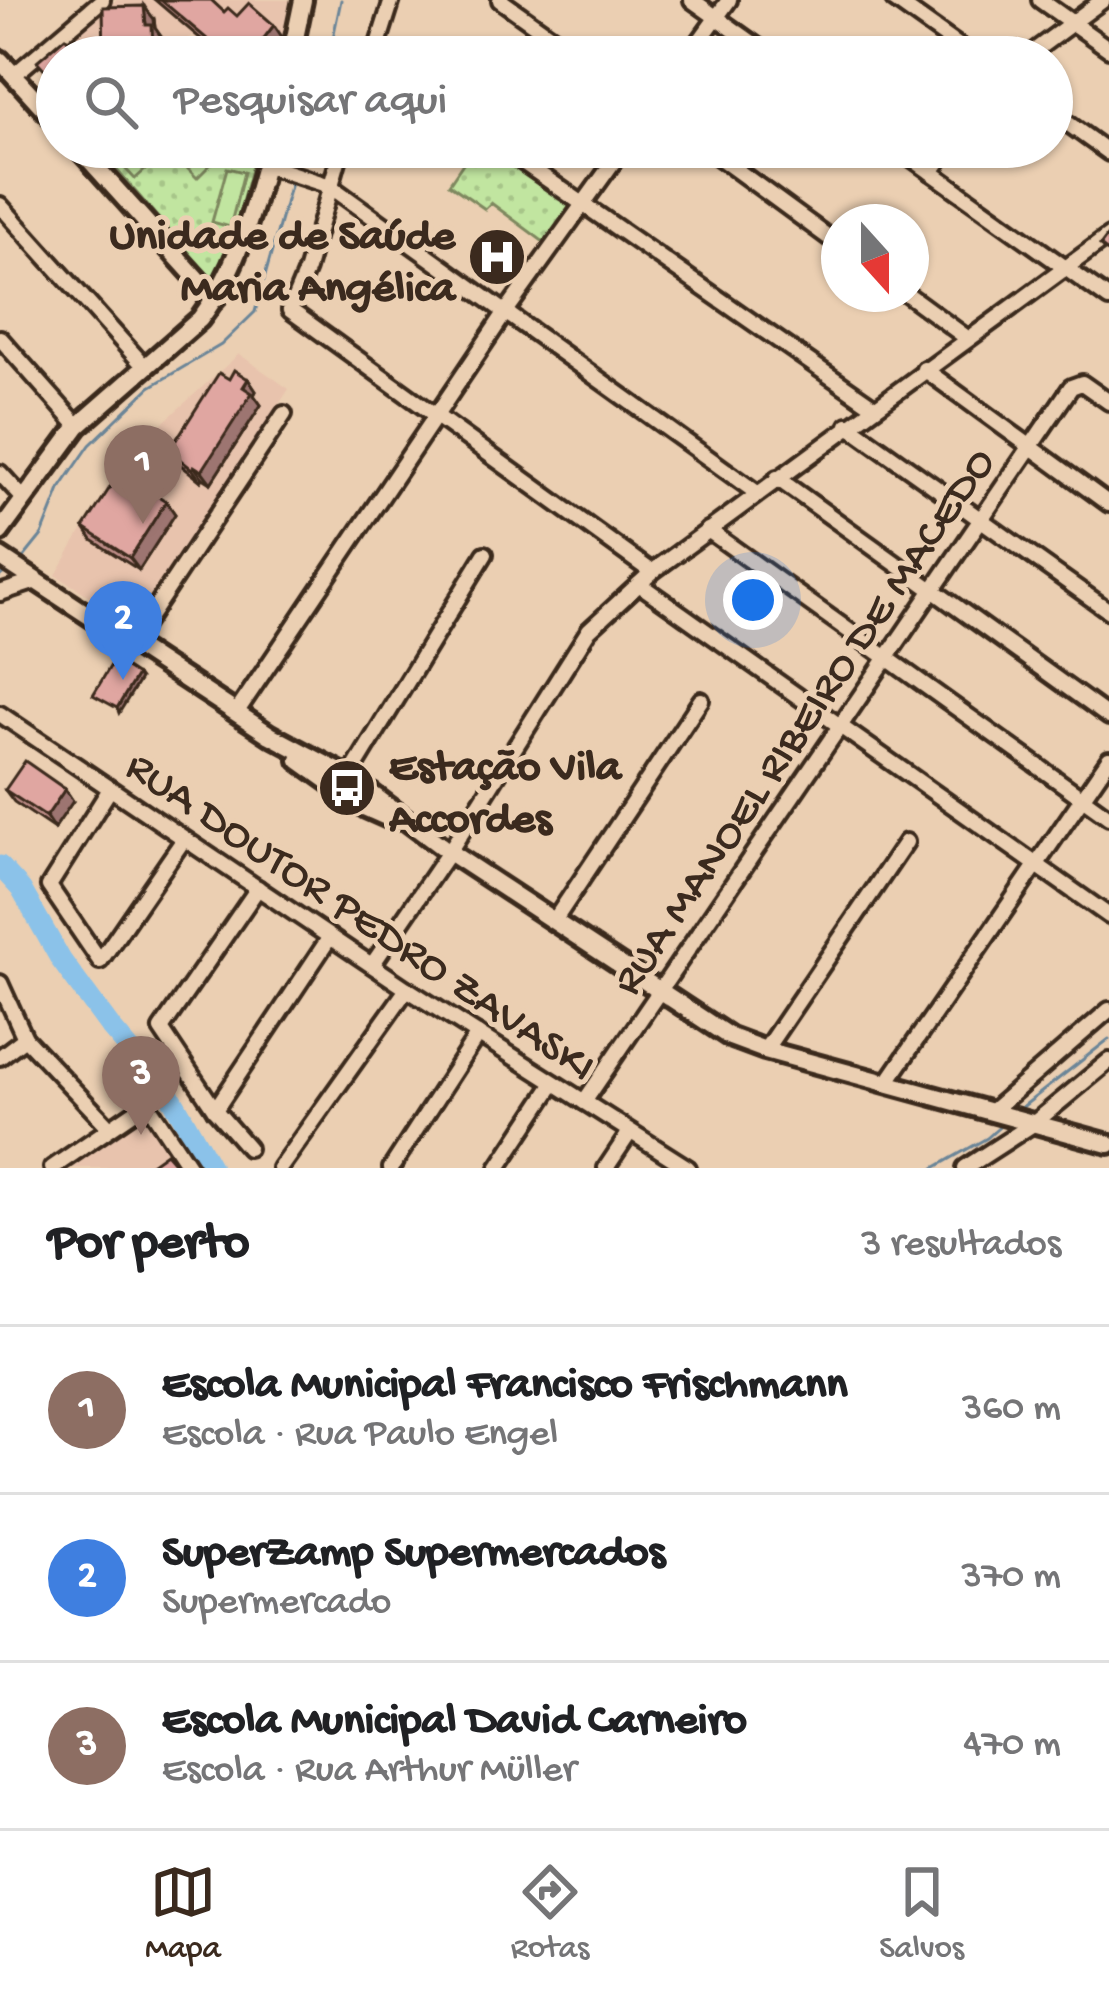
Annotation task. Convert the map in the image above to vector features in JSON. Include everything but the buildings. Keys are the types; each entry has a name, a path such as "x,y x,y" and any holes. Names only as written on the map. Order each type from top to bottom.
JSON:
{"street":[{"path":"59,36 101,0"},
{"path":"295,36 303,0"},
{"path":"382,36 392,0"},
{"path":"500,0 551,36"},
{"path":"692,0 743,36"},
{"path":"703,36 729,0"},
{"path":"894,0 945,36"},
{"path":"1040,0 1109,50"},
{"path":"1054,36 1103,0"},
{"path":"14,75 36,56"},
{"path":"0,60 36,100"},
{"path":"1073,127 1109,153"},
{"path":"98,168 215,299"},
{"path":"0,532 78,426 200,319 215,299 234,264 268,168"},
{"path":"288,168 330,186 758,493"},
{"path":"336,168 307,269 290,310 652,572"},
{"path":"530,168 873,406"},
{"path":"236,713 507,310 609,168"},
{"path":"734,168 821,231"},
{"path":"925,168 1109,299"},
{"path":"931,172 934,168"},
{"path":"0,205 145,368"},
{"path":"372,965 449,853 589,630 652,572 1109,236"},
{"path":"929,310 967,338"},
{"path":"0,338 78,426"},
{"path":"923,369 1109,504"},
{"name":"RUA MANOEL RIBEIRO DE MACEDO","path":"584,1102 1071,387 1082,383 1109,402"},
{"path":"131,644 284,414"},
{"path":"848,425 1109,611"},
{"path":"0,473 24,500"},
{"path":"777,478 1109,716"},
{"path":"708,530 1109,817"},
{"path":"349,777 484,554"},
{"path":"3,559 270,735 349,777 449,853 730,1036 765,1050 1109,1144"},
{"path":"0,592 31,578"},
{"path":"639,584 1109,916"},
{"path":"554,921 701,700"},
{"name":"RUA DOUTOR PEDRO ZAVASKI","path":"0,715 372,965 688,1168"},
{"path":"270,735 324,781 366,808 416,830"},
{"path":"886,1084 1109,759"},
{"path":"110,789 49,886 100,962 184,838"},
{"path":"765,1050 905,842"},
{"path":"248,1148 215,1109 161,1029 258,888"},
{"path":"215,1109 330,937"},
{"path":"0,983 25,1038 110,1127"},
{"path":"280,1168 407,988"},
{"path":"995,1112 1109,1010"},
{"path":"392,1168 478,1034"},
{"path":"0,1057 25,1038"},
{"path":"965,1168 1109,1060"},
{"path":"498,1168 554,1083"},
{"path":"52,1168 147,1103 190,1168"},
{"path":"606,1168 630,1132"}],"shaded area":[{"path":"116,0 294,0 285,36 76,36"},
{"path":"239,354 289,389 134,624 56,575 126,456"},
{"path":"149,1113 186,1168 72,1168"}],"green space":[{"path":"115,168 251,168 223,273 208,276"},
{"path":"125,168 147,168 135,179"},
{"path":"187,168 207,168 197,178"},
{"path":"227,168 244,172 230,227 212,222"},
{"path":"460,168 518,168 572,205 545,243 491,203 485,209 449,184"},
{"path":"154,431 177,446 150,487 128,472"}],"waterway":[{"path":"333,36 341,0"},
{"path":"21,561 42,535 61,487 90,445 150,387 221,345 255,312 292,179"},
{"path":"0,576 8,570"},
{"path":"0,866 21,889 61,960 111,1028 173,1100 211,1168"},
{"path":"1016,1112 1109,1039"},
{"path":"934,1168 987,1138 1005,1122"}],"place":[{"name":"Unidade de Saúde Maria Angélica","path":"497,257"},
{"name":"Escola Municipal Francisco Frischmann","path":"143,524"},
{"name":"SuperZamp Supermercados","path":"123,680"},
{"name":"Estação Vila Accordes","path":"347,788"},
{"name":"Escola Municipal David Carneiro","path":"141,1135"}]}
